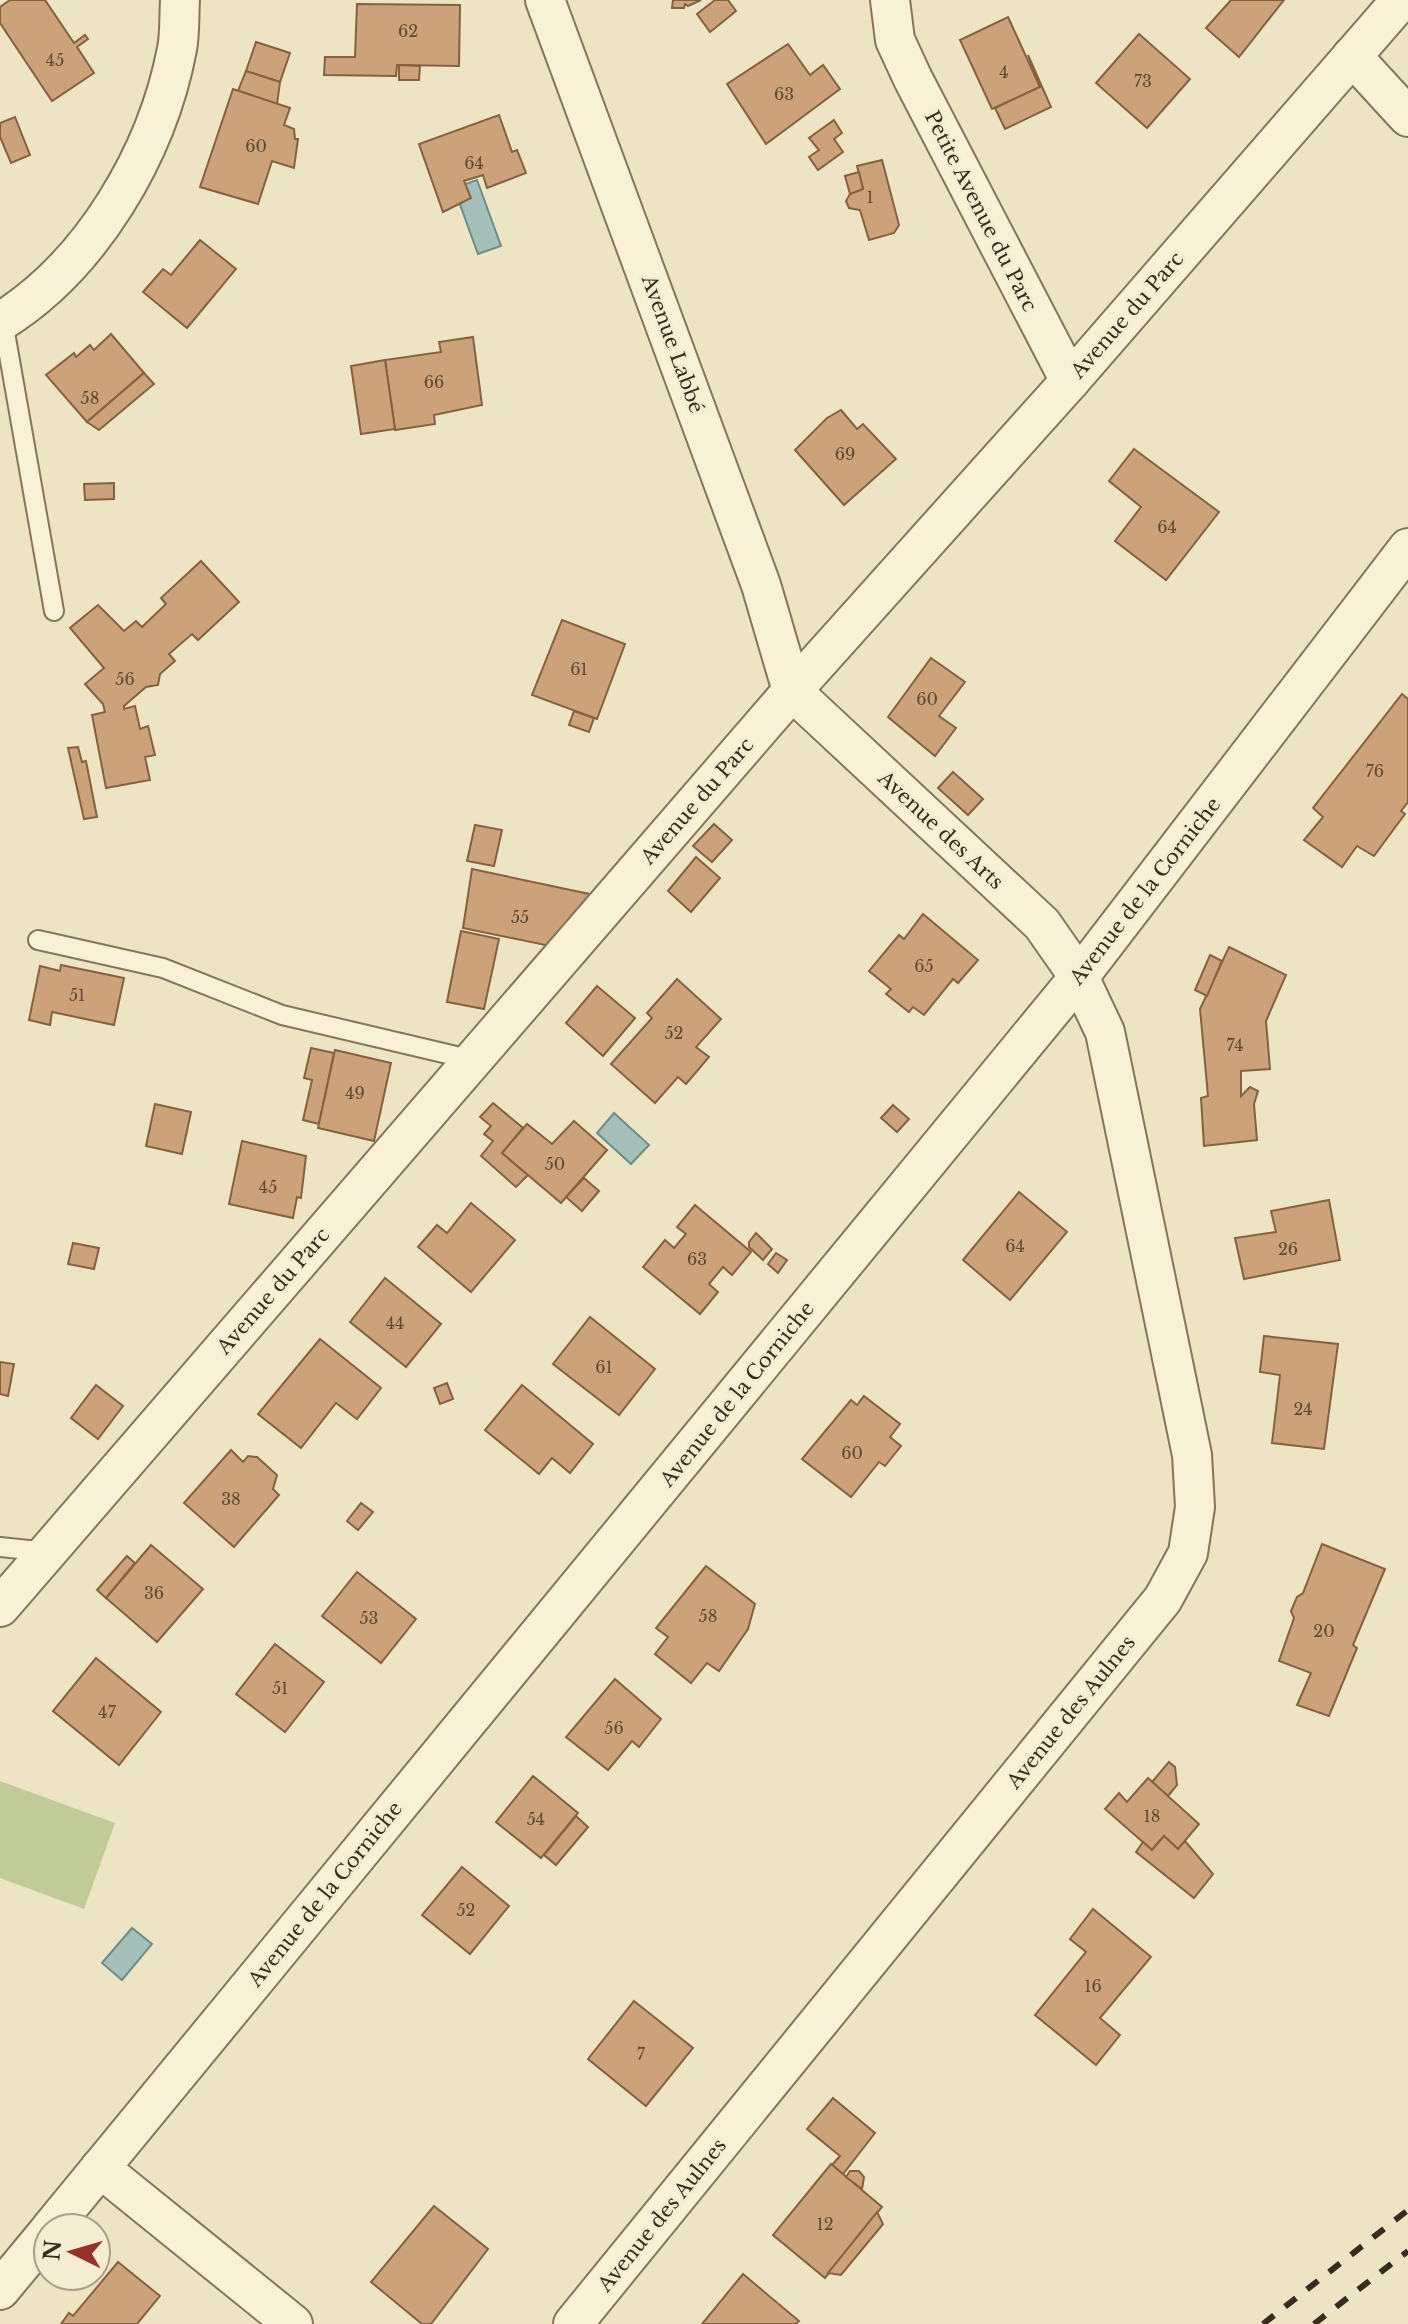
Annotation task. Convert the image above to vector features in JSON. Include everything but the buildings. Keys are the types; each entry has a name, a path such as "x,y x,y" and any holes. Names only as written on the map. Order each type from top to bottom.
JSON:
{"street":[{"path":"2,322 65,271 119,196 154,126 177,49 180,0"},
{"name":"Avenue Labbé","path":"545,0 761,585 792,691"},
{"name":"Petite Avenue du Parc","path":"890,0 895,40 1070,381"},
{"name":"Avenue du Parc","path":"0,1607 792,691 1070,381 1401,0"},
{"path":"1352,56 1408,117"},
{"name":"Avenue de la Corniche","path":"65,2212 1079,977 1408,548"},
{"name":"Avenue des Arts","path":"792,691 1042,924 1079,977"},
{"name":"Avenue des Aulnes","path":"573,2324 1163,1599 1188,1553 1195,1507 1192,1455 1105,1032 1079,977"},
{"path":"100,2168 293,2324"},
{"name":"Avenue de la Corniche","path":"0,2290 32,2252"}],"lane":[{"path":"2,322 54,611"},
{"path":"38,940 163,968 282,1015 473,1060"},
{"path":"0,1547 48,1552"}],"green space":[{"path":"0,1781 115,1823 84,1909 0,1878"}],"water":[{"path":"477,180 501,246 478,254 454,188"},
{"path":"614,1113 649,1145 631,1164 597,1133"},
{"path":"132,1928 152,1944 122,1980 102,1963"}],"railway":[{"path":"1263,2324 1408,2210"},
{"path":"1314,2324 1408,2251"}]}
